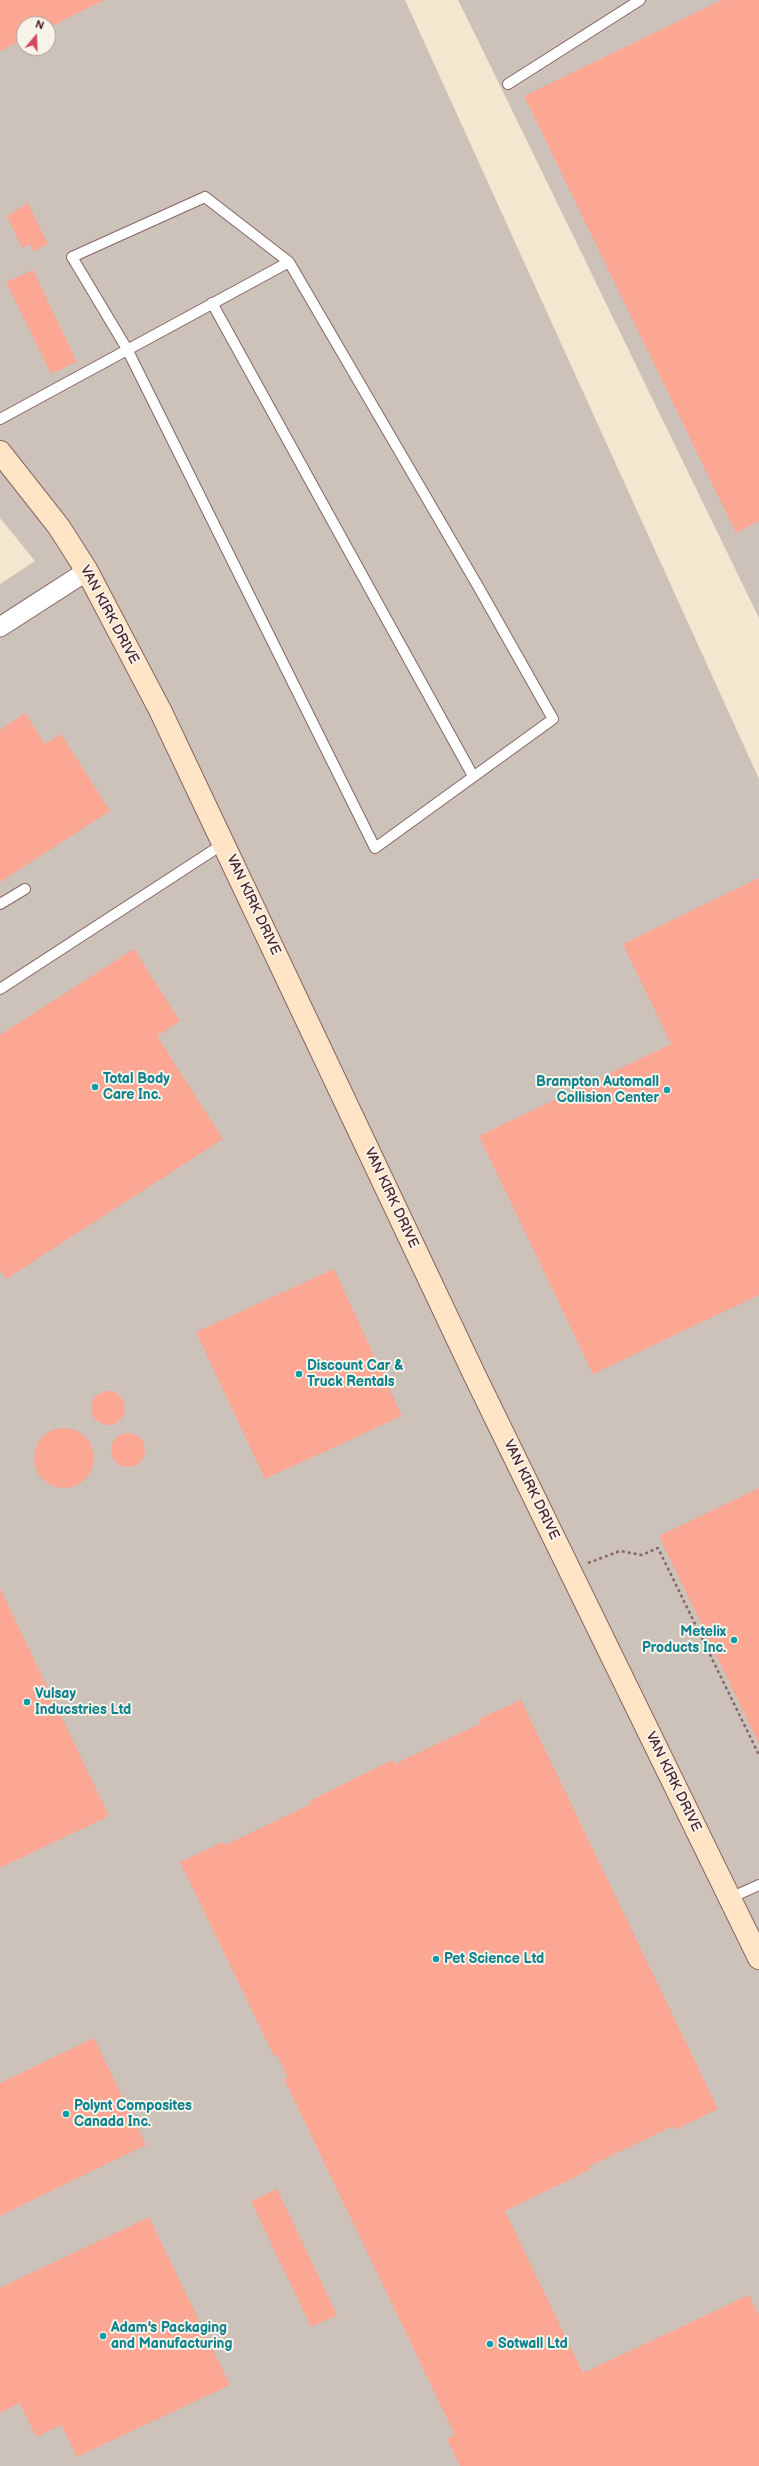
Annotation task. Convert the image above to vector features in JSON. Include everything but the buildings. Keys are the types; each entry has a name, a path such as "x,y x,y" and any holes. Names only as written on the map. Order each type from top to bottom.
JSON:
{"street":[{"name":"VAN KIRK DRIVE","path":"0,452 59,527 87,571 160,710 475,1376 759,1958"},
{"path":"0,627 87,571"}],"lane":[{"path":"508,84 640,0"},
{"path":"205,197 289,262 479,588 552,719 375,848 128,349 72,257 205,197"},
{"path":"0,419 289,262"},
{"path":"212,303 473,776"},
{"path":"0,989 223,844"},
{"path":"0,904 25,889"},
{"path":"730,1898 759,1885"}],"path":[{"path":"570,1570 620,1551 642,1555 658,1548 759,1755"}],"shaded area":[{"path":"0,0 405,0 759,779 759,2466 0,2466 0,584 35,561 0,518"},
{"path":"458,0 759,0 759,618 491,67"}],"place":[{"name":"Total Body Care Inc.","path":"95,1087"},
{"name":"Brampton Automall Collision Center","path":"667,1090"},
{"name":"Discount Car & Truck Rentals","path":"299,1374"},
{"name":"Metelix Products Inc.","path":"734,1640"},
{"name":"Vulsay Inducstries Ltd","path":"27,1702"},
{"name":"Pet Science Ltd","path":"436,1959"},
{"name":"Polynt Composites Canada Inc.","path":"66,2114"},
{"name":"Adam's Packaging and Manufacturing","path":"103,2336"},
{"name":"Sotwall Ltd","path":"490,2344"}]}
